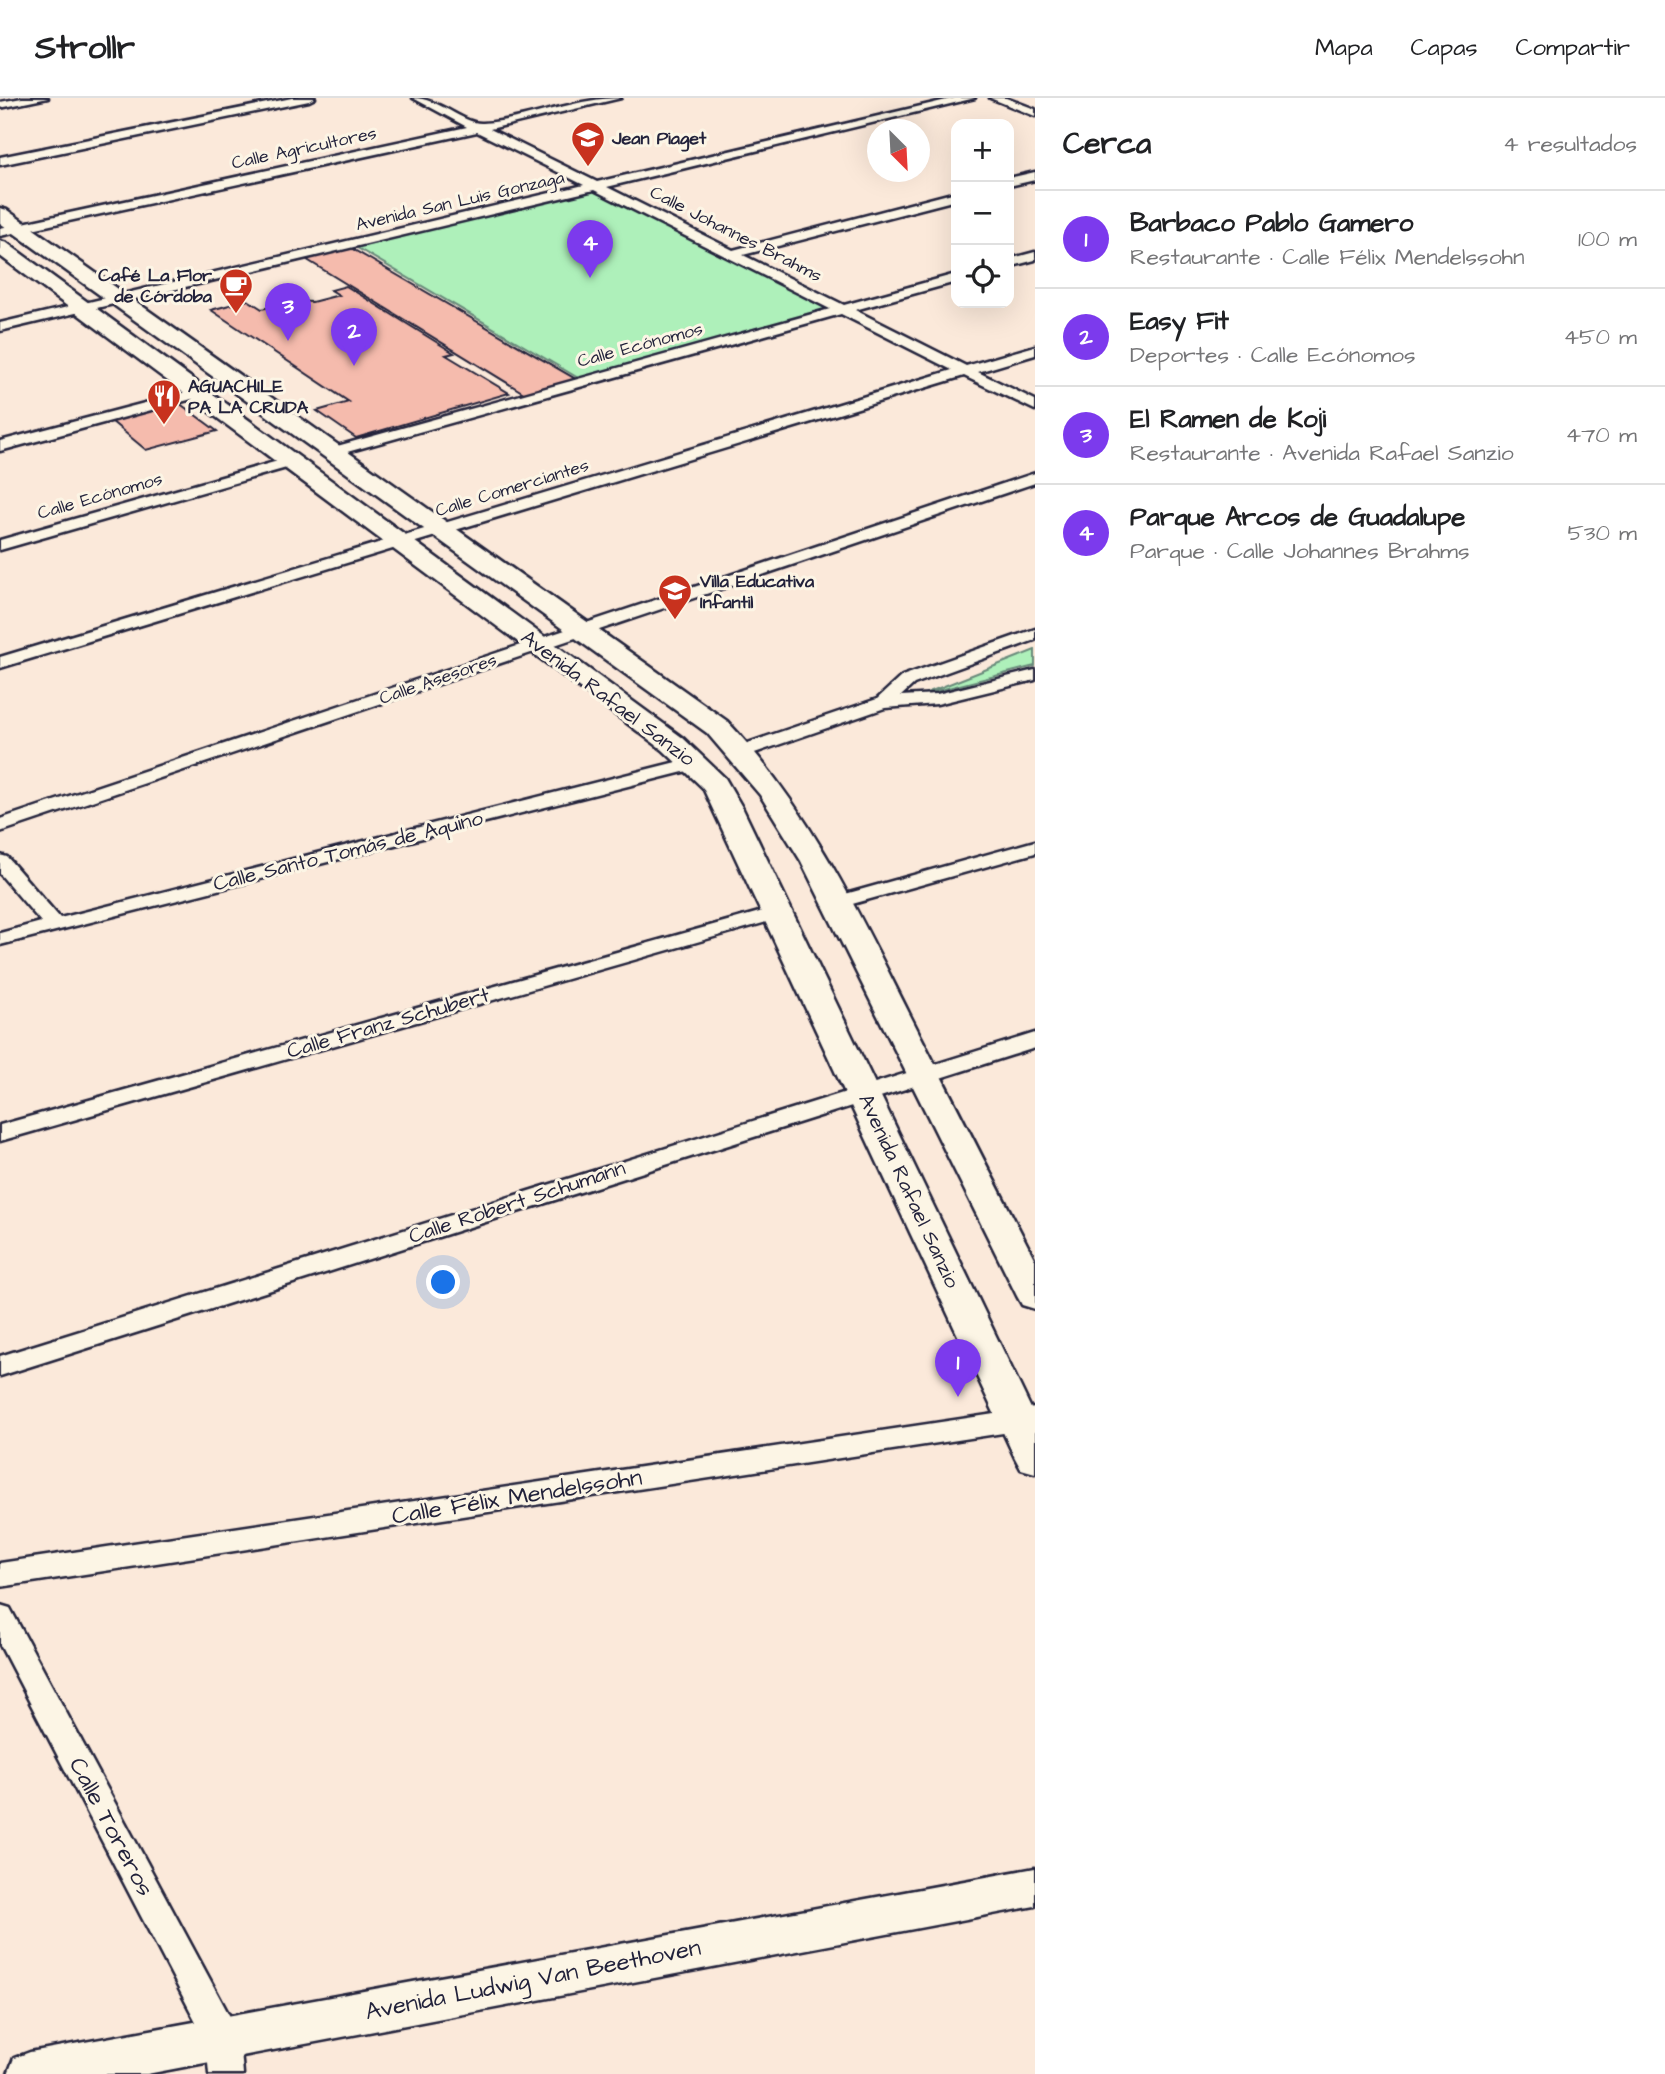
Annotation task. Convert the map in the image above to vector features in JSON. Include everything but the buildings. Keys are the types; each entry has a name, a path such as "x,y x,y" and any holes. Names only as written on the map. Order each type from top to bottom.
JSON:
{"main road":[{"name":"Avenida Rafael Sanzio","path":"5,230 119,299 335,451 717,727 743,751 774,790 838,902 1035,1296"},
{"name":"Avenida Rafael Sanzio","path":"5,230 82,308 696,763 715,784 863,1093 1026,1419 1035,1458"}],"street":[{"path":"0,105 42,98"},
{"path":"0,161 309,98"},
{"name":"Calle Johannes Brahms","path":"419,98 1035,407"},
{"name":"Calle Agricultores","path":"5,230 615,98"},
{"name":"Avenida San Luis Gonzaga","path":"0,327 969,98"},
{"path":"996,98 1035,113"},
{"path":"1013,182 1035,176"},
{"path":"732,254 951,197"},
{"path":"1014,262 1035,256"},
{"name":"Calle Ecónomos","path":"335,451 951,279"},
{"name":"Calle Comerciantes","path":"0,663 1035,350"},
{"path":"0,446 198,393"},
{"name":"Calle Ecónomos","path":"0,545 292,462"},
{"name":"Calle Asesores","path":"0,826 1035,478"},
{"path":"883,703 908,680 1035,634"},
{"path":"743,751 883,703 937,699 1035,675"},
{"name":"Calle Santo Tomás de Aquino","path":"0,939 696,763"},
{"path":"838,902 1035,847"},
{"path":"0,862 55,925"},
{"name":"Calle Franz Schubert","path":"0,1133 777,913"},
{"name":"Calle Robert Schumann","path":"0,1366 1035,1040"},
{"name":"Calle Félix Mendelssohn","path":"0,1576 1026,1419"},
{"name":"Calle Toreros","path":"0,1617 225,2056"},
{"name":"Avenida Ludwig Van Beethoven","path":"30,2074 225,2056 1035,1886"}],"green space":[{"path":"594,190 836,309 580,379 354,246"},
{"path":"1035,650 1035,666 924,694"}],"place":[{"name":"Jean Piaget","path":"588,168"},
{"name":"Parque Arcos de Guadalupe","path":"590,278"},
{"name":"Café La Flor de Córdoba","path":"236,315"},
{"name":"El Ramen de Koji","path":"288,341"},
{"name":"Easy Fit","path":"354,366"},
{"name":"AGUACHILE PA LA CRUDA","path":"164,426"},
{"name":"Villa Educativa Infantil","path":"675,621"},
{"name":"Barbaco Pablo Gamero","path":"958,1397"}]}
